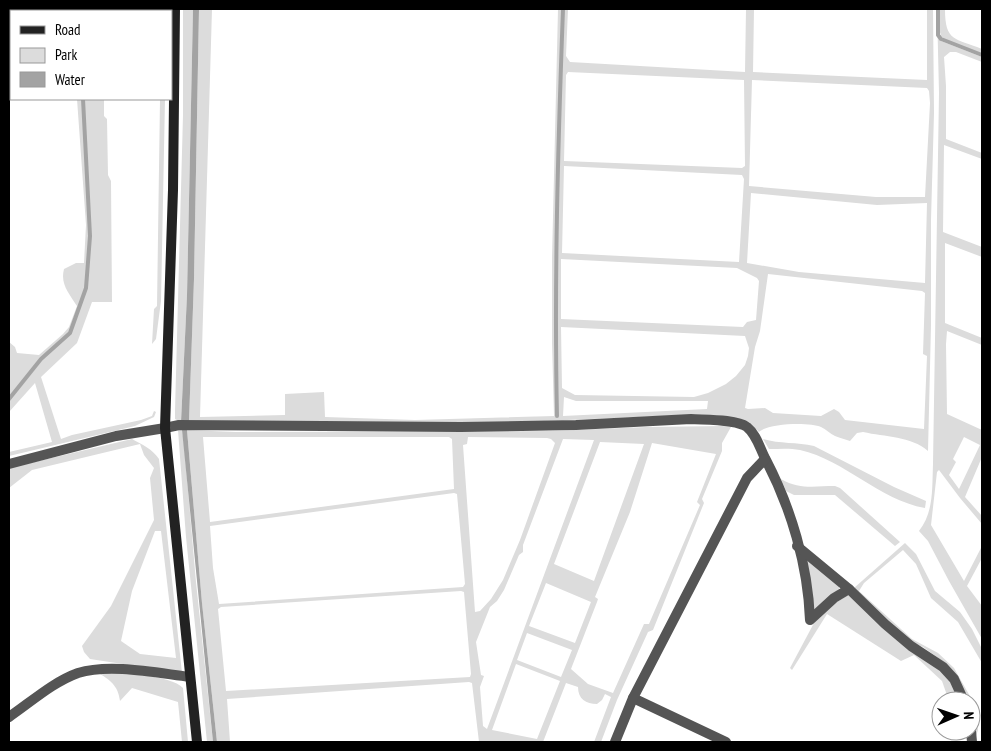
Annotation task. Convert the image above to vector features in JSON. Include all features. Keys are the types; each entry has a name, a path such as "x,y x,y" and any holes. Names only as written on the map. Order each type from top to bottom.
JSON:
{"main road":[{"path":"176,9 173,190 165,428 197,742"}],"street":[{"path":"9,464 116,436 180,425 536,426 691,419 741,424 756,439 792,521 807,586 810,620 834,598 849,589"},
{"path":"614,742 632,698 747,478 765,459"},
{"path":"798,546 849,589 911,646 943,667 954,679 959,691"},
{"path":"9,717 60,682 79,673 101,669 190,677"},
{"path":"632,698 726,742"}],"green space":[{"path":"183,9 193,9 187,295 181,422 175,419 175,411 183,115"},
{"path":"199,9 212,9 200,417 285,415 285,394 324,392 325,417 415,420 554,416 552,258 558,9 562,9 555,235 554,343 557,417 557,235 564,9 568,9 566,56 570,62 745,72 746,9 754,9 753,72 927,80 927,9 933,9 934,113 928,451 914,442 863,432 857,433 850,441 835,436 816,425 780,425 759,432 749,422 685,415 495,423 189,421 194,279","holes":["568,72 744,80 745,166 742,168 564,161 566,75","752,80 927,88 930,103 925,197 876,197 749,186","564,166 742,175 744,179 739,262 562,253","751,193 877,205 927,203 925,283 799,272 747,263","561,259 737,268 757,278 759,281 756,320 747,322 743,327 561,319","768,274 922,291 925,293 923,354 927,356 924,429 845,420 834,409 821,416 773,413 765,408 745,408 755,347 760,331","561,327 745,336 749,348 745,365 736,376 726,384 708,393 694,397 575,395 562,388","564,397 576,401 708,401 707,409 563,416"]},
{"path":"937,9 938,35 941,41 982,57 982,62 956,52 950,52 944,57 946,139 982,153 982,159 944,145 943,232 982,247 982,257 945,243 945,323 982,338 982,345 947,331 946,344 947,414 982,430 982,457 965,497 982,516 982,524 939,470 937,472 931,525 964,581 982,546 982,558 967,586 982,606 982,639 928,541 919,531 930,508 932,482 939,93","holes":["964,437 980,445 959,489 949,475 956,462 953,459"]},
{"path":"940,9 945,9 947,28 953,37 982,49 982,54 946,41 943,38 939,26"},
{"path":"77,100 83,100 89,235 85,288 69,332 40,358 9,398 9,342 15,347 17,353 39,355 69,327 77,306 64,284 63,274 64,269 76,263 84,263 86,225"},
{"path":"84,100 104,100 104,116 107,119 108,175 111,181 112,302 92,302 77,343 41,377 61,439 141,420 152,416 154,411 156,412 154,417 135,426 9,456 9,452 52,442 35,383 9,412 9,401 42,360 70,333 87,289 91,235"},
{"path":"160,100 165,100 161,301 156,339 152,344 154,309 157,306"},
{"path":"646,427 731,427 722,443 722,451 702,499 704,503 653,630 648,632 617,700 601,742 594,742 611,697 605,694 597,704 589,703 581,698 578,687 566,683 543,742 479,742 472,683 469,682 227,699 230,742 217,742 202,603 187,430 236,432 552,431","holes":["203,437 449,437 452,439 454,489 210,522","468,437 547,438 555,443 520,540 503,580 491,599 480,611 475,612 463,445 467,444","563,439 594,440 487,729 483,726 480,687 484,676 481,675 476,642 490,607 497,601 504,590 519,555 523,552 523,545","600,442 644,444 594,581 554,564","652,443 716,454 697,502 700,505 649,624 644,624 613,693 588,684 571,669 598,599 595,597 630,512","457,494 465,584 463,587 219,604 213,568 210,526","546,583 591,602 575,643 529,626","461,591 464,592 471,674 470,677 226,691 218,609 221,607","527,633 572,650 561,677 517,660","516,664 560,681 537,739 492,730"]},
{"path":"178,430 182,430 184,444 213,742 207,742 186,537"},
{"path":"132,439 153,452 159,459 182,673 90,659 82,646 111,606 154,520 150,478 154,468 144,455 140,444 32,470 9,488 9,468","holes":["155,531 161,531 176,658 140,654 121,641 132,591"]},
{"path":"763,439 814,446 894,487 926,501 925,508 908,504 892,497 832,462 816,455 796,449 769,449"},
{"path":"781,479 801,486 835,486 840,488 900,542 895,546 835,495 794,495 786,491"},
{"path":"905,543 916,554 935,591 960,612 972,629 982,649 982,663 958,622 931,598 916,564 903,550 864,583 859,591 912,639 938,653 954,668 967,691 961,691 944,662 923,647 911,642 854,588"},
{"path":"804,553 839,586 839,589 813,614"},
{"path":"848,595 941,671 955,691 946,691 942,681 914,655 901,661 827,614 792,670 790,668 814,623 826,609"},
{"path":"97,672 156,677 183,688 188,742 182,742 178,702 132,688 120,701 113,684"}],"water":[{"path":"193,9 199,9 194,279 189,421 181,422 187,295"},
{"path":"182,430 187,430 202,603 217,742 213,742"}],"waterway":[{"path":"557,416 557,212 563,9"},
{"path":"938,9 938,35 941,39 982,55"},
{"path":"9,399 41,359 70,333 86,288 90,236 83,100"}]}
